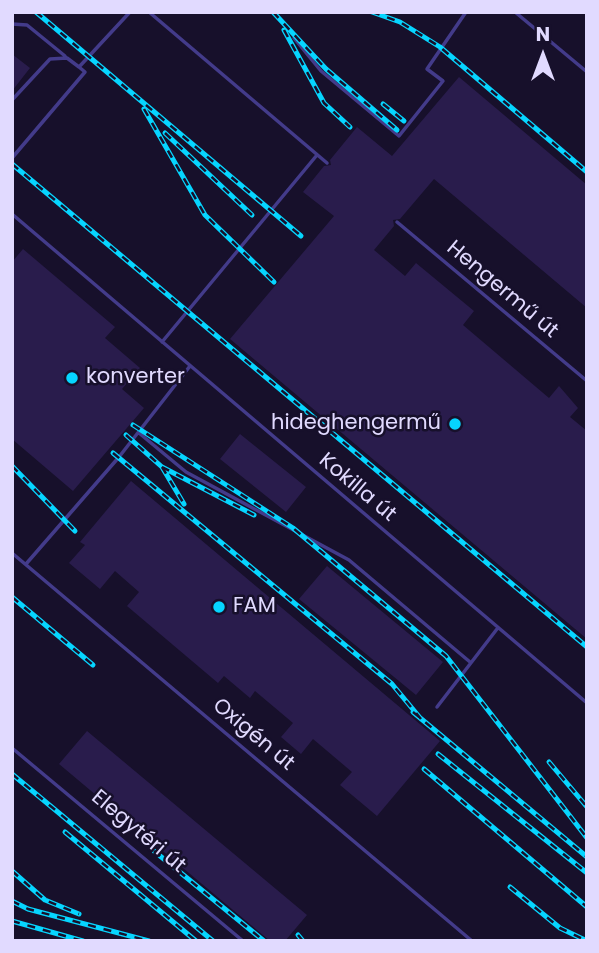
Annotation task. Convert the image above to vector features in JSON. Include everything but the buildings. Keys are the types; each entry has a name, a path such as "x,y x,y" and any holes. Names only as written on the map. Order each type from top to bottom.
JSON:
{"lane":[{"path":"79,66 130,12"},
{"path":"149,12 327,163"},
{"path":"294,38 321,71 400,136 443,80 427,69 466,12"},
{"path":"514,12 587,72"},
{"path":"12,24 27,25 85,72 13,155"},
{"path":"12,100 50,59 67,58"},
{"path":"162,342 317,155"},
{"name":"Kokilla út","path":"12,214 497,629 587,702"},
{"name":"Hengermű út","path":"397,222 587,381"},
{"path":"26,564 139,433 190,366"},
{"path":"139,433 186,472 349,560 470,662"},
{"name":"Oxigén út","path":"12,552 472,941"},
{"path":"437,707 497,629"},
{"name":"Elegytéri út","path":"12,748 243,941"}],"railway":[{"path":"36,12 301,236"},
{"path":"273,12 326,69 397,130"},
{"path":"372,12 400,22 440,47 587,172"},
{"path":"284,30 324,103 350,127"},
{"path":"383,104 404,121"},
{"path":"144,109 205,215 274,282"},
{"path":"165,133 252,215"},
{"path":"12,164 587,647"},
{"path":"133,425 293,528 446,656 587,838"},
{"path":"126,435 162,467 184,504"},
{"path":"113,453 392,684 421,719"},
{"path":"12,466 75,531"},
{"path":"162,467 254,515"},
{"path":"12,597 93,665"},
{"path":"413,712 587,857"},
{"path":"438,754 587,873"},
{"path":"549,762 587,807"},
{"path":"424,769 587,907"},
{"path":"12,774 213,941"},
{"path":"65,832 196,941"},
{"path":"154,851 264,941"},
{"path":"12,871 45,900 79,914"},
{"path":"510,887 560,928 587,941"},
{"path":"12,901 28,909 149,941"},
{"path":"12,921 83,941"},
{"path":"298,935 303,941"}],"place":[{"name":"konverter","path":"72,378"},
{"name":"hideghengermű","path":"455,424"},
{"name":"FAM","path":"219,607"}]}
